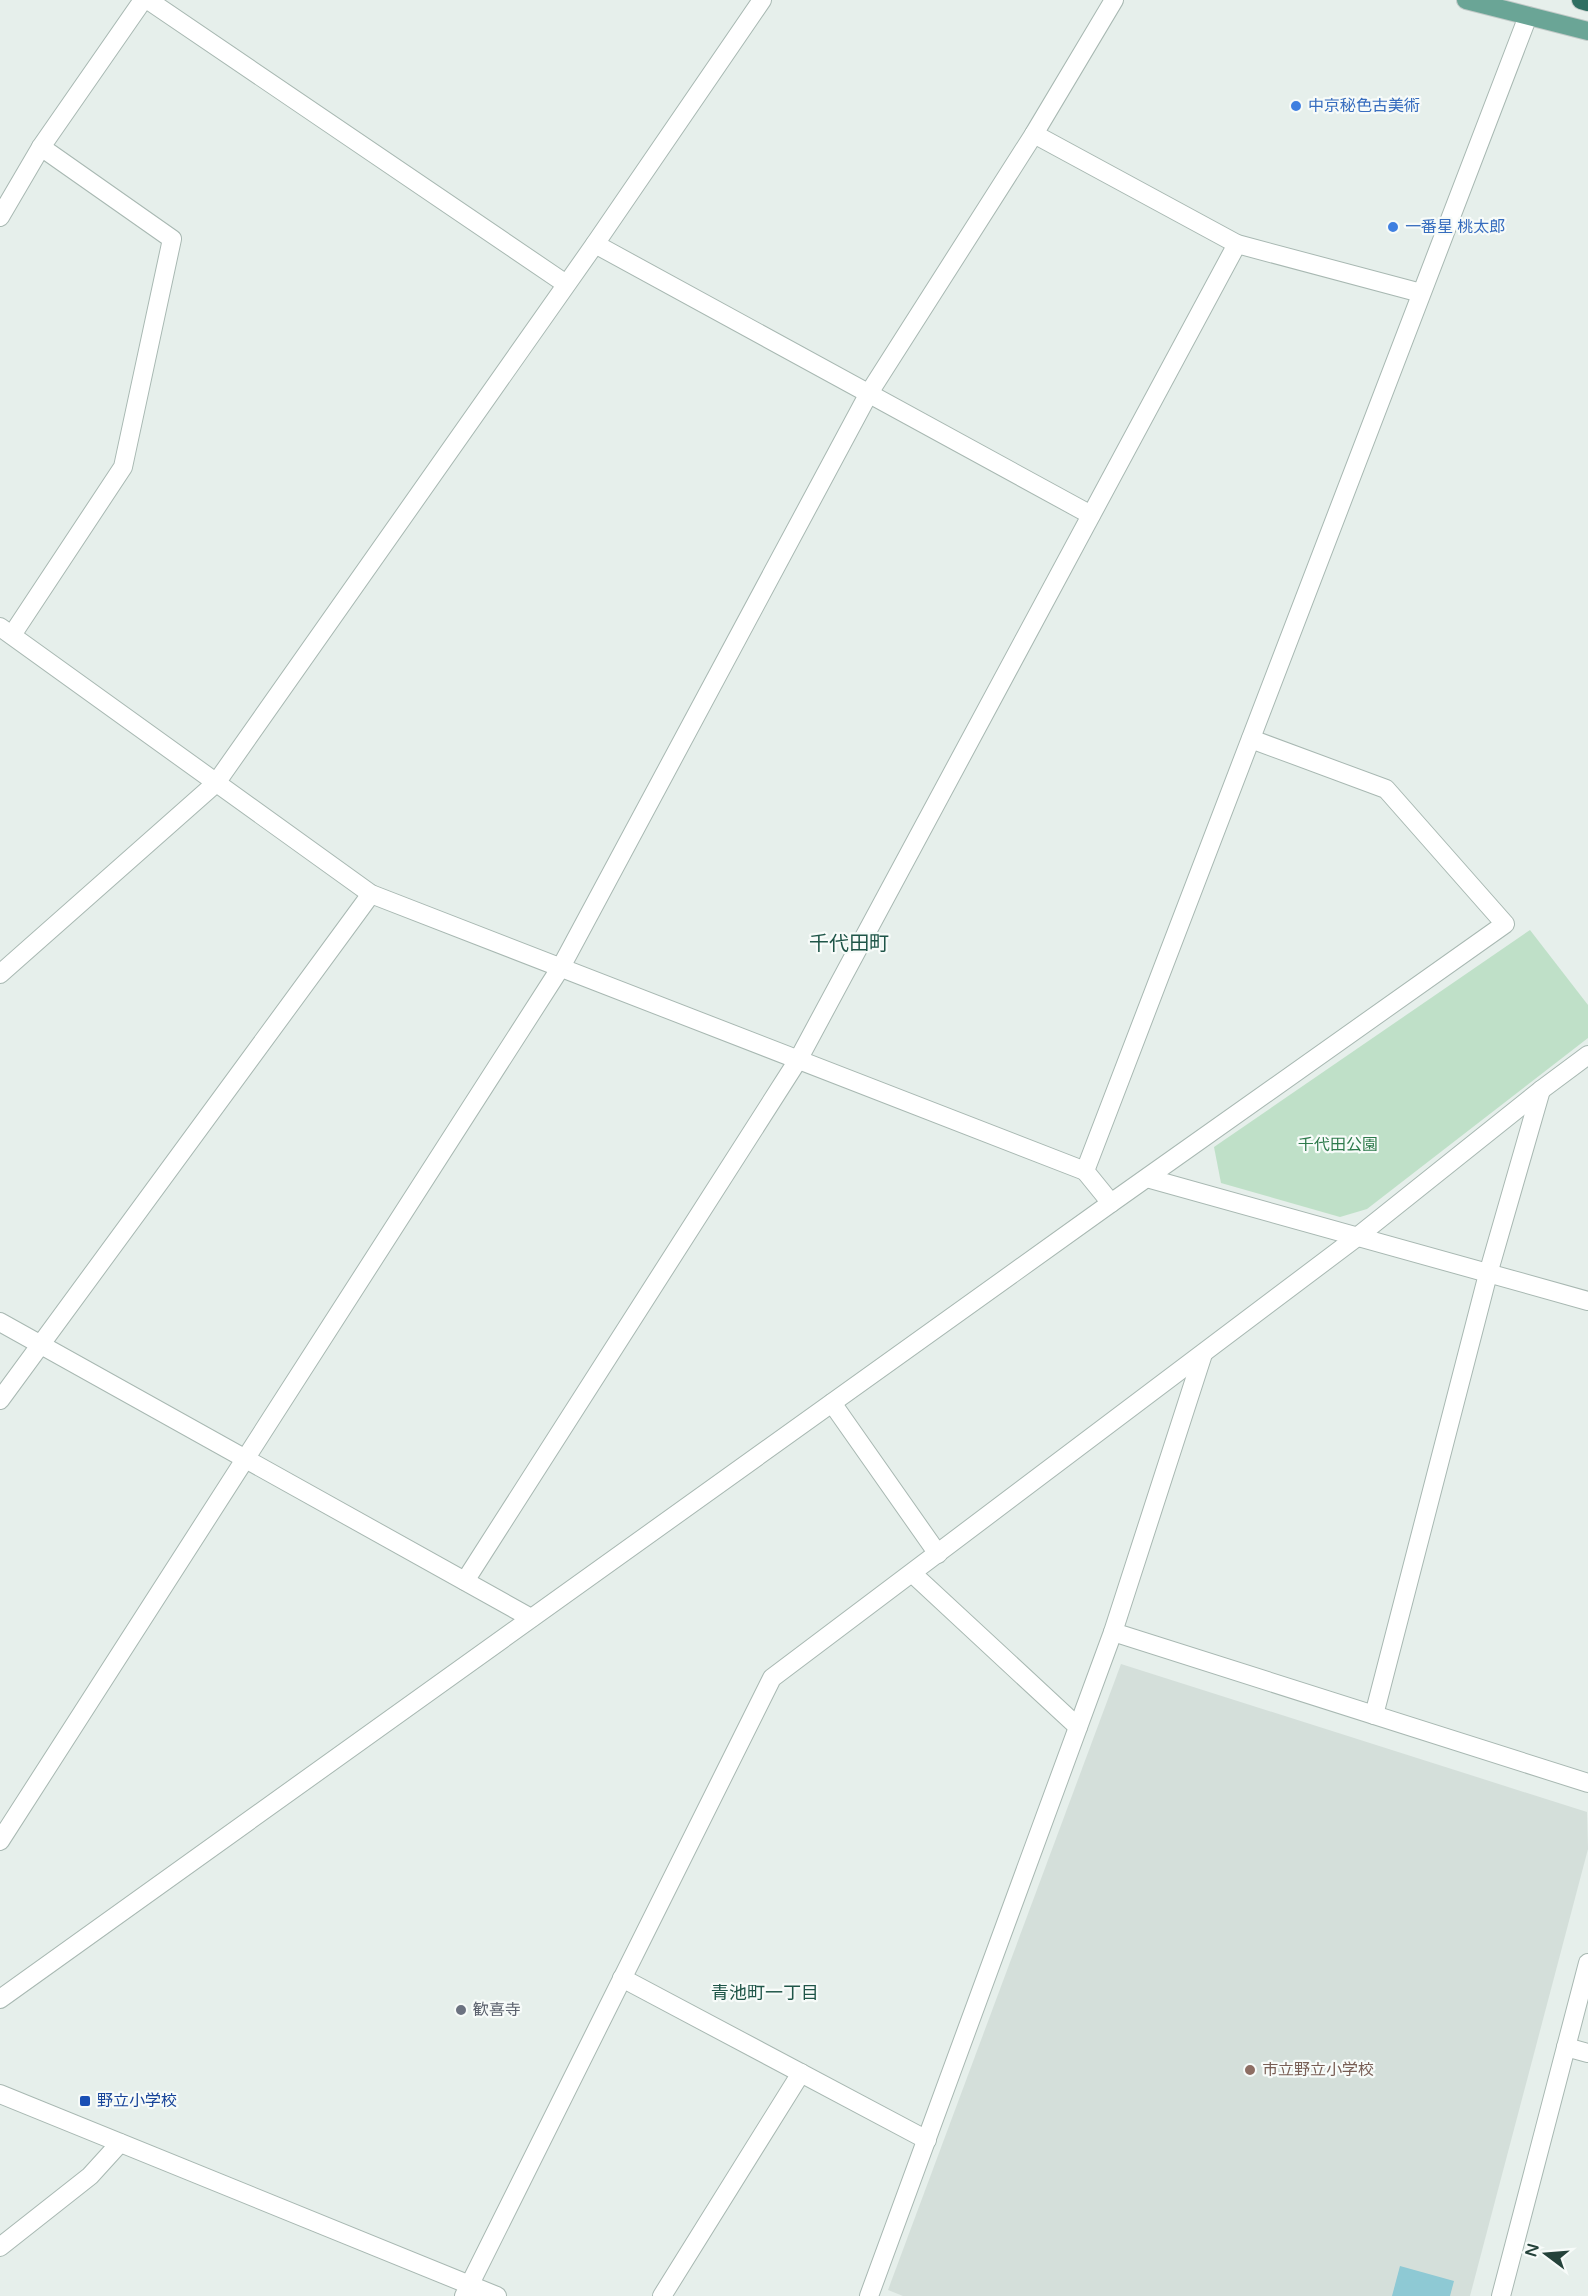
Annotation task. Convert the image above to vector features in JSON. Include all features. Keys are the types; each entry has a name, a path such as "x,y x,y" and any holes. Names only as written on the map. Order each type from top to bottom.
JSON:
{"highway":[{"path":"1581,0 1588,2"}],"main road":[{"path":"1466,0 1588,31"}],"street":[{"path":"0,217 41,147 143,0"},
{"path":"148,0 566,284"},
{"path":"0,974 216,783 595,244 762,0"},
{"path":"0,1841 561,968 868,393 1034,134 1114,0"},
{"path":"1085,1171 1528,16"},
{"path":"1034,134 1237,244 1421,293"},
{"path":"41,147 172,239 123,467 6,631 371,894 1085,1171 1111,1203"},
{"path":"595,244 1091,515"},
{"path":"465,1581 798,1060 1237,244"},
{"path":"0,1999 1111,1203 1505,924 1386,789 1251,739"},
{"path":"0,1400 371,894"},
{"path":"467,2290 772,1678 913,1574 1357,1237 1588,1055"},
{"path":"1374,1715 1488,1274 1541,1090"},
{"path":"1147,1178 1588,1301"},
{"path":"0,1323 531,1618"},
{"path":"869,2296 1113,1632 1203,1354"},
{"path":"832,1403 938,1554"},
{"path":"913,1574 1078,1727"},
{"path":"1113,1632 1588,1783"},
{"path":"1501,2296 1588,1963"},
{"path":"622,1978 927,2140"},
{"path":"1566,2047 1588,2053"},
{"path":"662,2296 801,2073"},
{"path":"0,2094 467,2290 497,2296"},
{"path":"0,2247 90,2176 120,2143"}],"shaded area":[{"name":"市立野立小学校","path":"1121,1664 1587,1812 1588,1849 1470,2296 903,2296 888,2290"}],"green space":[{"name":"千代田公園","path":"1530,930 1588,1005 1588,1038 1367,1209 1340,1217 1221,1183 1214,1147"}],"water":[{"path":"1400,2266 1454,2281 1450,2296 1392,2296"}],"place":[{"name":"中京秘色古美術","path":"1296,106"},
{"name":"一番星 桃太郎","path":"1393,227"},
{"name":"歓喜寺","path":"461,2010"},
{"name":"市立野立小学校","path":"1250,2070"},
{"name":"野立小学校","path":"85,2101"}],"district":[{"name":"千代田町","path":"849,944"},
{"name":"青池町一丁目","path":"765,1993"}]}
